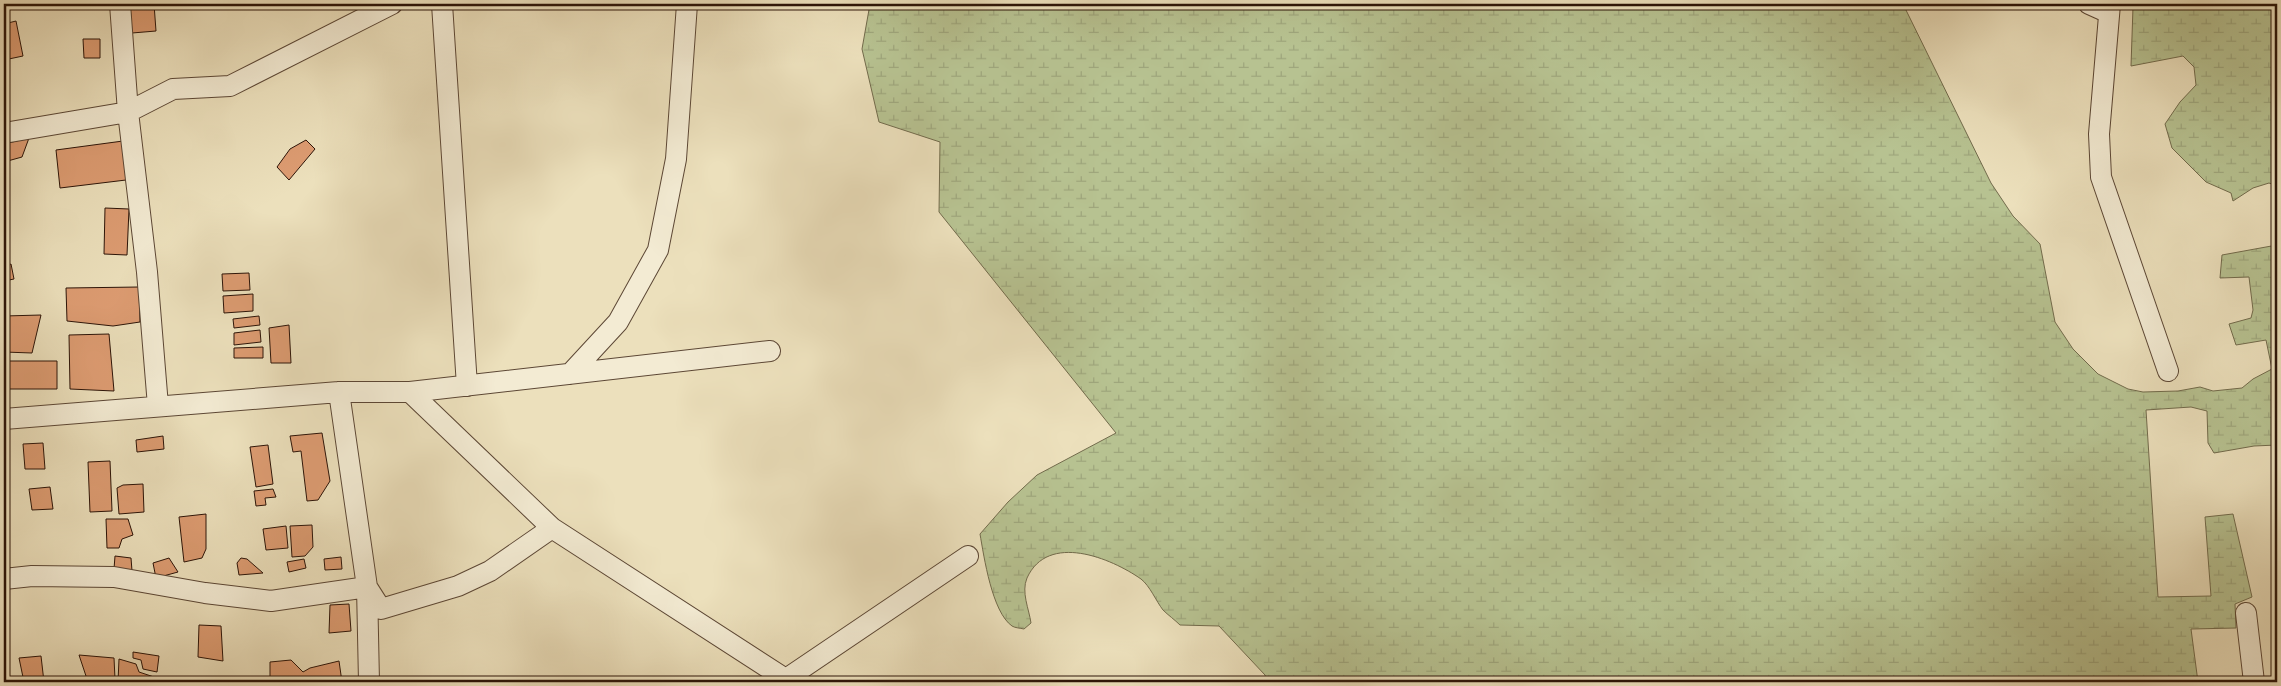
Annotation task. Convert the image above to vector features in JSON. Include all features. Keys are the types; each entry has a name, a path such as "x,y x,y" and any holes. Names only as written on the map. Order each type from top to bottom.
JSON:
{"street":[{"path":"120,4 128,112 147,272 158,406"},
{"path":"4,133 128,112 173,90 230,86 392,4"},
{"path":"442,4 467,386"},
{"path":"570,374 618,322 658,250 676,159 687,4"},
{"path":"2089,4 2110,8 2098,134 2101,177 2168,371"},
{"path":"4,419 339,392 410,392 770,351"},
{"path":"339,392 367,587 368,682"},
{"path":"410,392 552,528 788,681 968,556"},
{"path":"367,587 381,609 458,586 490,570 552,528"},
{"path":"4,580 32,576 114,577 205,593 271,601 367,587"},
{"path":"2246,613 2254,682"}],"green space":[{"path":"870,4 1903,4 1991,183 2013,216 2040,244 2055,322 2073,349 2098,374 2128,389 2143,392 2178,391 2200,387 2213,391 2242,388 2253,379 2272,369 2266,340 2236,345 2229,324 2251,318 2253,310 2249,277 2220,278 2222,255 2277,245 2277,445 2254,446 2214,453 2208,443 2207,411 2191,407 2146,410 2158,597 2211,596 2205,517 2233,514 2252,597 2235,604 2236,628 2191,629 2198,682 1267,682 1265,675 1219,626 1180,625 1163,610 1141,579 1097,557 1081,553 1064,553 1049,556 1037,564 1025,583 1025,595 1031,623 1024,629 1013,627 1005,619 994,597 980,534 1008,502 1037,475 1116,433 939,212 940,142 879,122 862,49"},
{"path":"2140,4 2277,4 2277,186 2269,183 2253,188 2233,201 2231,193 2206,182 2172,148 2165,124 2180,102 2196,85 2194,67 2183,56 2131,66 2133,7"}],"building":[{"path":"130,4 154,4 156,31 132,33"},
{"path":"16,21 23,56 4,60 4,24"},
{"path":"83,39 100,39 100,58 84,58"},
{"path":"29,138 22,157 4,162 4,144"},
{"path":"306,140 315,149 289,180 277,167 290,149"},
{"path":"123,141 126,180 60,188 56,150"},
{"path":"105,208 129,209 127,255 104,254"},
{"path":"11,264 14,279 4,281 4,267"},
{"path":"249,273 250,290 223,291 222,274"},
{"path":"139,287 140,322 113,326 67,321 66,288"},
{"path":"253,294 253,311 224,313 223,296"},
{"path":"41,315 32,353 4,352 4,316"},
{"path":"259,316 260,325 234,328 233,319"},
{"path":"289,325 291,363 271,363 269,328"},
{"path":"260,330 261,342 234,345 234,333"},
{"path":"109,334 114,391 70,389 69,335"},
{"path":"263,347 263,358 234,358 234,348"},
{"path":"7,361 57,361 57,389 7,389"},
{"path":"322,433 330,481 318,500 307,501 301,451 293,452 290,436"},
{"path":"163,436 164,449 137,452 136,440"},
{"path":"43,443 45,469 25,469 23,444"},
{"path":"268,445 273,484 256,487 250,447"},
{"path":"110,461 112,511 90,512 88,462"},
{"path":"143,484 144,512 119,514 117,488 123,485"},
{"path":"50,487 53,509 32,510 29,489"},
{"path":"273,489 276,497 265,498 266,505 256,506 254,491"},
{"path":"206,514 206,549 202,558 184,562 179,517"},
{"path":"106,519 128,519 133,535 122,539 119,548 107,548"},
{"path":"312,525 313,547 305,556 292,557 290,526"},
{"path":"286,526 288,548 266,550 263,529"},
{"path":"115,556 131,558 132,571 114,569"},
{"path":"341,557 342,569 325,570 324,559"},
{"path":"169,558 178,572 156,578 153,563"},
{"path":"241,558 247,559 263,573 239,575 237,563"},
{"path":"304,559 306,568 289,572 287,562"},
{"path":"349,604 351,631 329,633 330,605"},
{"path":"199,625 221,626 223,661 198,657"},
{"path":"133,652 159,656 157,672 143,669 141,660 133,658"},
{"path":"79,655 114,658 115,679 88,682"},
{"path":"41,656 44,682 24,682 19,658"},
{"path":"119,659 136,664 139,672 154,677 151,682 118,682"},
{"path":"291,660 303,672 310,668 339,661 342,682 270,682 270,662"}]}
